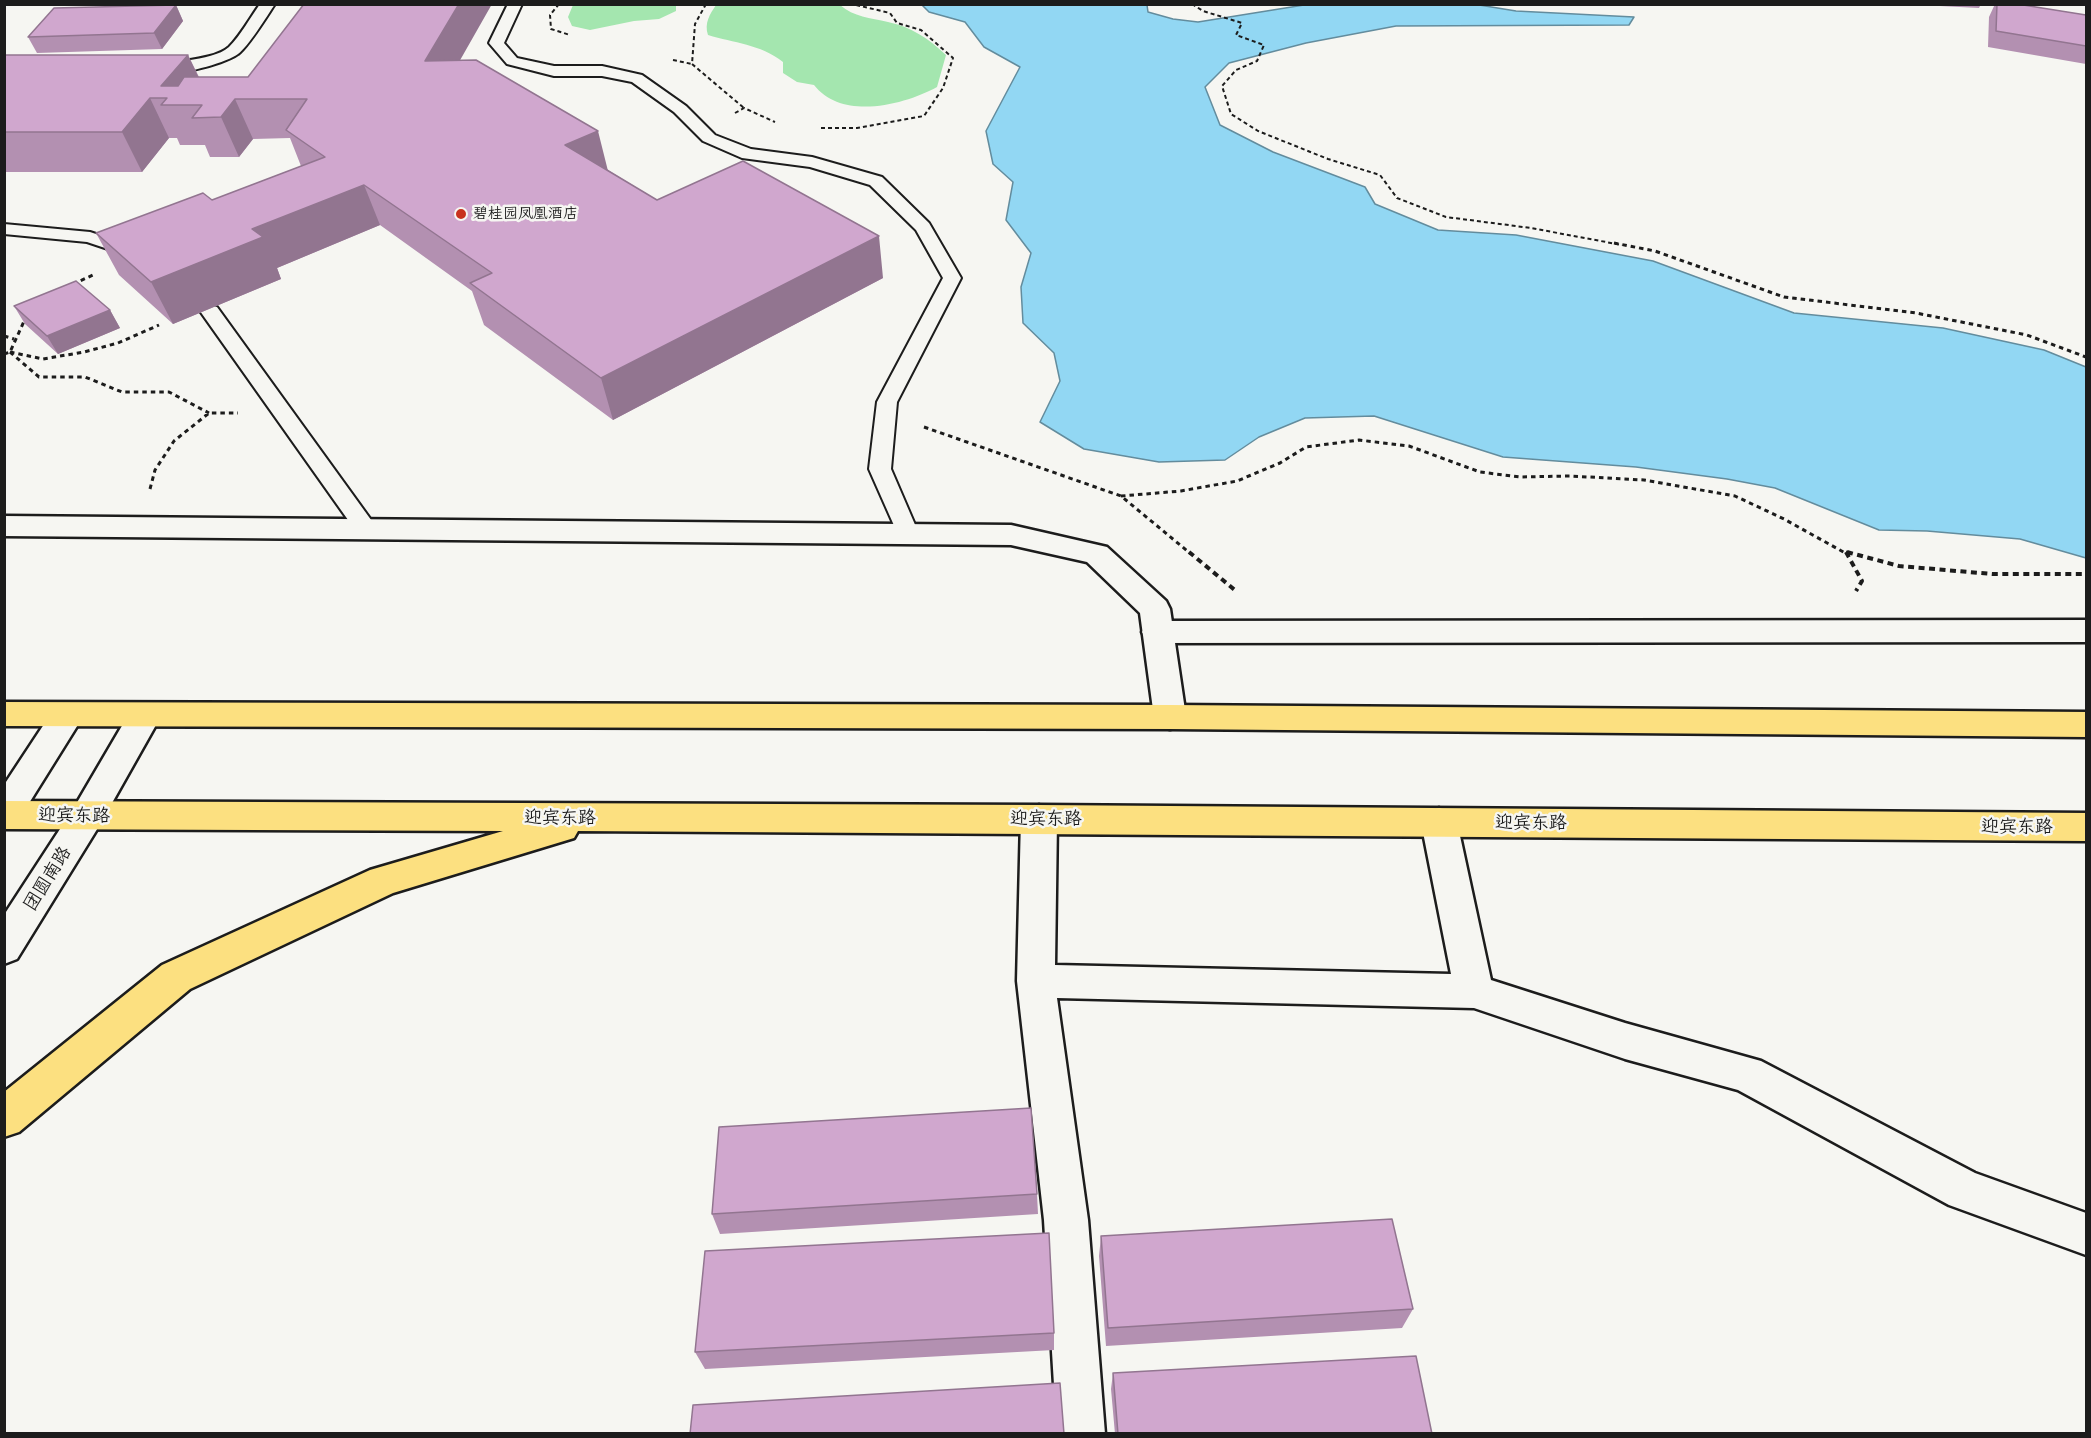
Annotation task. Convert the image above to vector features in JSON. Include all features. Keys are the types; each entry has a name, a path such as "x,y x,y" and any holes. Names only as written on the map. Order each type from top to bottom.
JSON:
{"highway":[{"path":"4,714 1170,717 2086,725"},
{"name":"迎宾东路","path":"4,814 2086,827"},
{"path":"4,1118 176,977 383,881 597,818"}],"street":[{"path":"4,526 1011,535 1098,554 1155,609 1170,717"},
{"path":"1158,632 2086,631"},
{"path":"4,814 68,715"},
{"name":"团圆南路","path":"4,948 87,816 145,716"},
{"path":"1039,819 1036,981 1066,1220 1081,1434"},
{"path":"1439,822 1474,991"},
{"path":"1036,981 1474,991 1625,1041 1747,1074 1964,1190 2086,1234"}],"lane":[{"path":"141,70 164,70 202,64 233,51 268,4"},
{"path":"515,4 496,43 512,61 554,71 602,71 637,78 680,109 709,138 748,154 812,162 876,181 923,227 952,278 886,402 880,469 908,534"},
{"path":"4,229 90,237 150,258"},
{"path":"210,311 366,530"}],"path":[{"path":"706,4 699,11 692,35 692,64 744,108 780,123"},
{"path":"820,128 857,128 924,116 943,88 953,58 921,30 897,23 890,13 852,4"},
{"path":"1192,4 1203,11 1242,23 1236,35 1264,45 1257,61 1236,70 1222,86 1231,114 1258,131 1328,159 1380,175 1397,198 1446,217 1531,228 1655,251 1784,297 1916,313 2027,335 2086,357"},
{"path":"702,130 744,108"},
{"path":"66,288 98,272"},
{"path":"10,352 24,319 31,312"},
{"path":"4,354 10,352 43,359 84,352 118,343 159,325"},
{"path":"4,336 14,339"},
{"path":"10,352 39,377 85,377 122,392 169,392 209,414 282,413"},
{"path":"885,413 1121,495 1285,632"},
{"path":"116,527 149,492 155,470 174,441 209,414"},
{"path":"1121,495 1181,491 1237,482 1280,463 1306,447 1359,440 1409,446 1480,472 1520,477 1570,476 1644,480 1735,496 1785,519 1846,552 1899,566 1992,574 2086,574"},
{"path":"1846,552 1862,581 1851,600 1867,632"}],"green space":[{"path":"573,5 676,5 676,11 659,19 634,21 590,30 572,26 568,17"},
{"path":"716,5 840,5 857,15 897,24 927,39 946,55 937,87 891,104 857,106 840,103 826,96 814,85 797,82 783,73 783,62 765,51 708,35 707,23"}],"water":[{"path":"1473,4 1516,11 1634,17 1629,25 1396,26 1306,43 1229,63 1205,87 1220,125 1273,152 1365,187 1375,204 1438,230 1516,235 1653,261 1794,313 1943,328 2044,350 2086,367 2086,558 2020,539 1927,531 1879,530 1775,488 1727,479 1636,467 1503,457 1374,416 1305,418 1259,437 1225,460 1159,462 1084,449 1040,422 1060,381 1054,353 1023,323 1021,287 1031,253 1006,220 1013,182 993,164 986,131 1020,67 984,47 965,22 929,12 922,5 1147,5 1148,12 1173,19 1198,22 1304,5"}],"building":[{"name":"碧桂园凤凰酒店","path":"304,4 459,4 425,61 476,60 598,131 565,145 657,200 743,161 879,236 601,378 470,283 492,273 364,185 252,229 263,237 151,282 96,233 203,193 212,200 325,157 286,130 307,99 235,99 221,117 192,118 202,105 161,105 167,98 150,98 122,132 4,132 4,55 188,55 161,86 178,86 184,77 248,77"},
{"path":"1997,4 2017,4 2086,15 2086,46 1996,31"},
{"path":"176,5 154,33 28,37 54,8"},
{"path":"76,281 110,310 47,336 14,306"},
{"path":"1031,1108 1037,1194 712,1214 719,1127"},
{"path":"1392,1219 1413,1309 1108,1328 1101,1236"},
{"path":"1049,1233 1054,1333 695,1352 705,1251"},
{"path":"1416,1356 1432,1434 1118,1434 1113,1373"},
{"path":"1060,1383 1064,1434 690,1434 693,1405"}],"place":[{"name":"碧桂园凤凰酒店","path":"461,214"}]}
